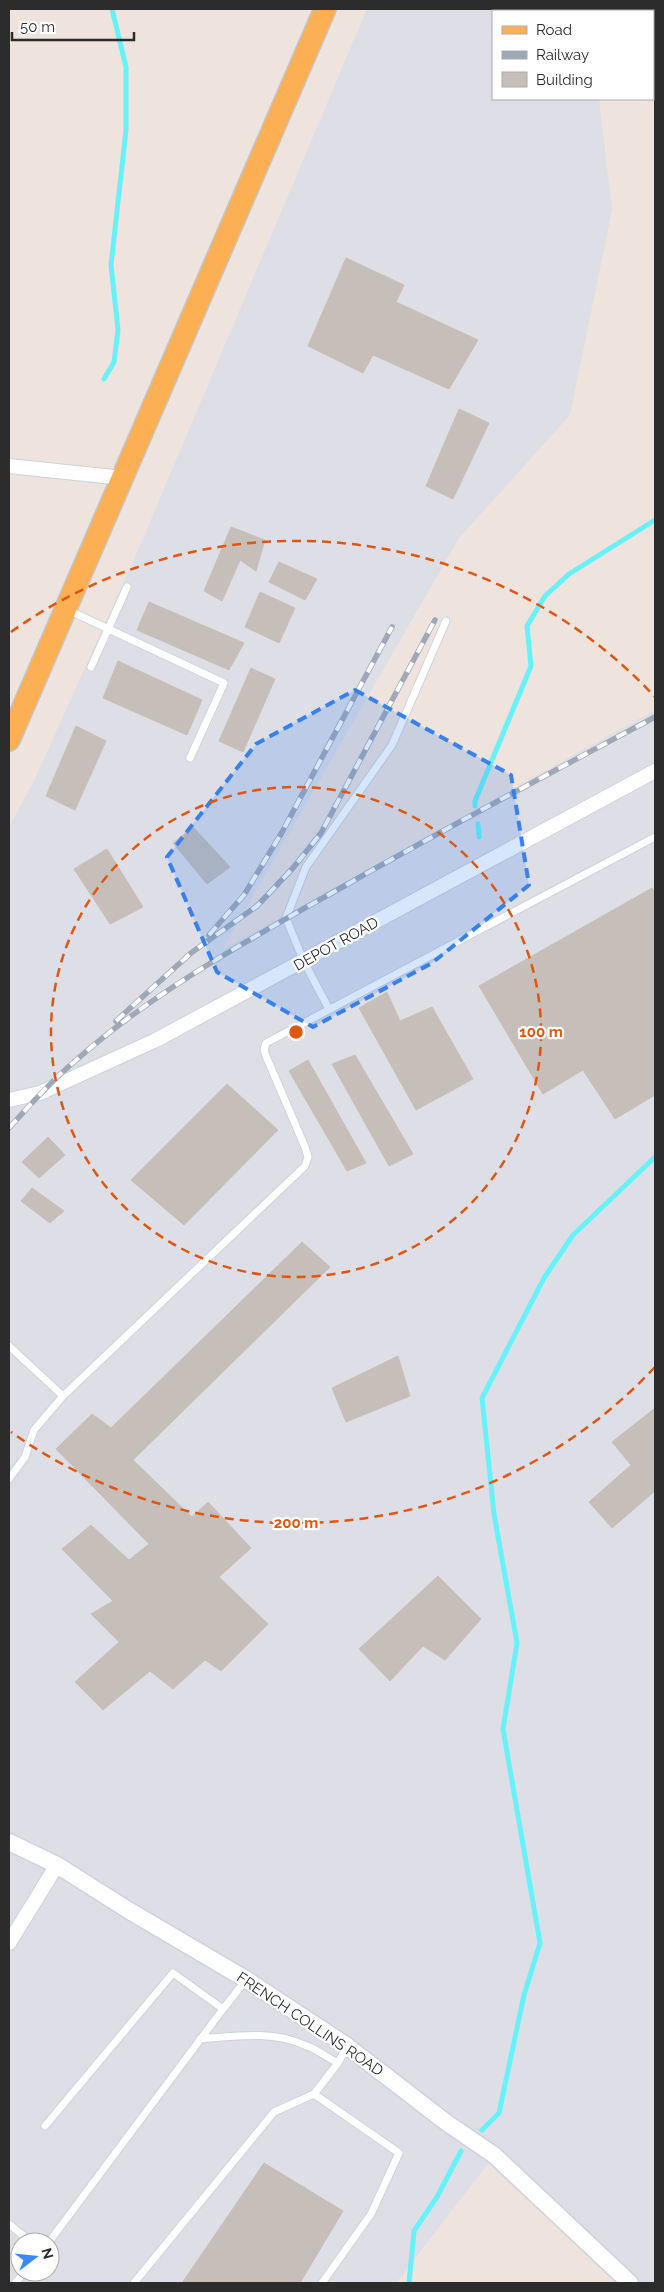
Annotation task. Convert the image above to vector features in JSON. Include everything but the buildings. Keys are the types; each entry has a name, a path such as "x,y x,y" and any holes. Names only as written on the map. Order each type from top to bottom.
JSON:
{"main road":[{"path":"9,740 326,9"}],"street":[{"path":"9,466 123,478"},
{"name":"DEPOT ROAD","path":"9,1100 40,1093 156,1040 304,962 655,771"},
{"name":"FRENCH COLLINS ROAD","path":"9,1842 57,1865 128,1910 247,1980 347,2046 447,2123 494,2155 630,2283"},
{"path":"9,1943 57,1865"}],"lane":[{"path":"91,667 127,587"},
{"path":"66,609 224,683 190,758"},
{"path":"329,1009 304,962 286,918 306,867 392,745 446,621"},
{"path":"9,1479 25,1457 34,1430 63,1396 305,1166 308,1157 305,1146 264,1050 266,1043 655,836"},
{"path":"9,1346 63,1396"},
{"path":"45,2126 173,1974 223,2009"},
{"path":"56,2232 200,2039 247,1980"},
{"path":"200,2039 247,2035 277,2036 307,2045 338,2063"},
{"path":"134,2283 274,2112 314,2094 338,2063 347,2046"},
{"path":"314,2094 398,2153 371,2214 322,2283"},
{"path":"9,2224 19,2232"}],"highlighted area":[{"path":"355,690 511,775 529,885 432,963 313,1027 217,972 167,857 256,744"}],"shaded area":[{"path":"367,9 589,9 492,10 492,100 599,100 612,210 570,415 459,538 222,950 655,710 655,2283 630,2283 494,2156 396,2283 9,2283 9,827 34,781 136,555"}],"waterway":[{"path":"104,379 114,362 118,330 111,265 126,130 126,67 112,9"},
{"path":"475,806 475,801 531,666 527,626 545,596 569,574 655,520"},
{"path":"478,824 479,837"},
{"path":"482,2130 499,2113 524,1995 540,1943 503,1729 517,1643 494,1514 482,1398 544,1278 573,1235 655,1157"},
{"path":"409,2283 414,2231 437,2197 461,2151"}],"railway":[{"path":"116,1021 191,953 257,906 293,868 321,833 435,620"},
{"path":"209,935 244,895 281,834 392,627"},
{"path":"9,1128 40,1094 105,1036 137,1011 205,966 423,842 655,717"}]}
